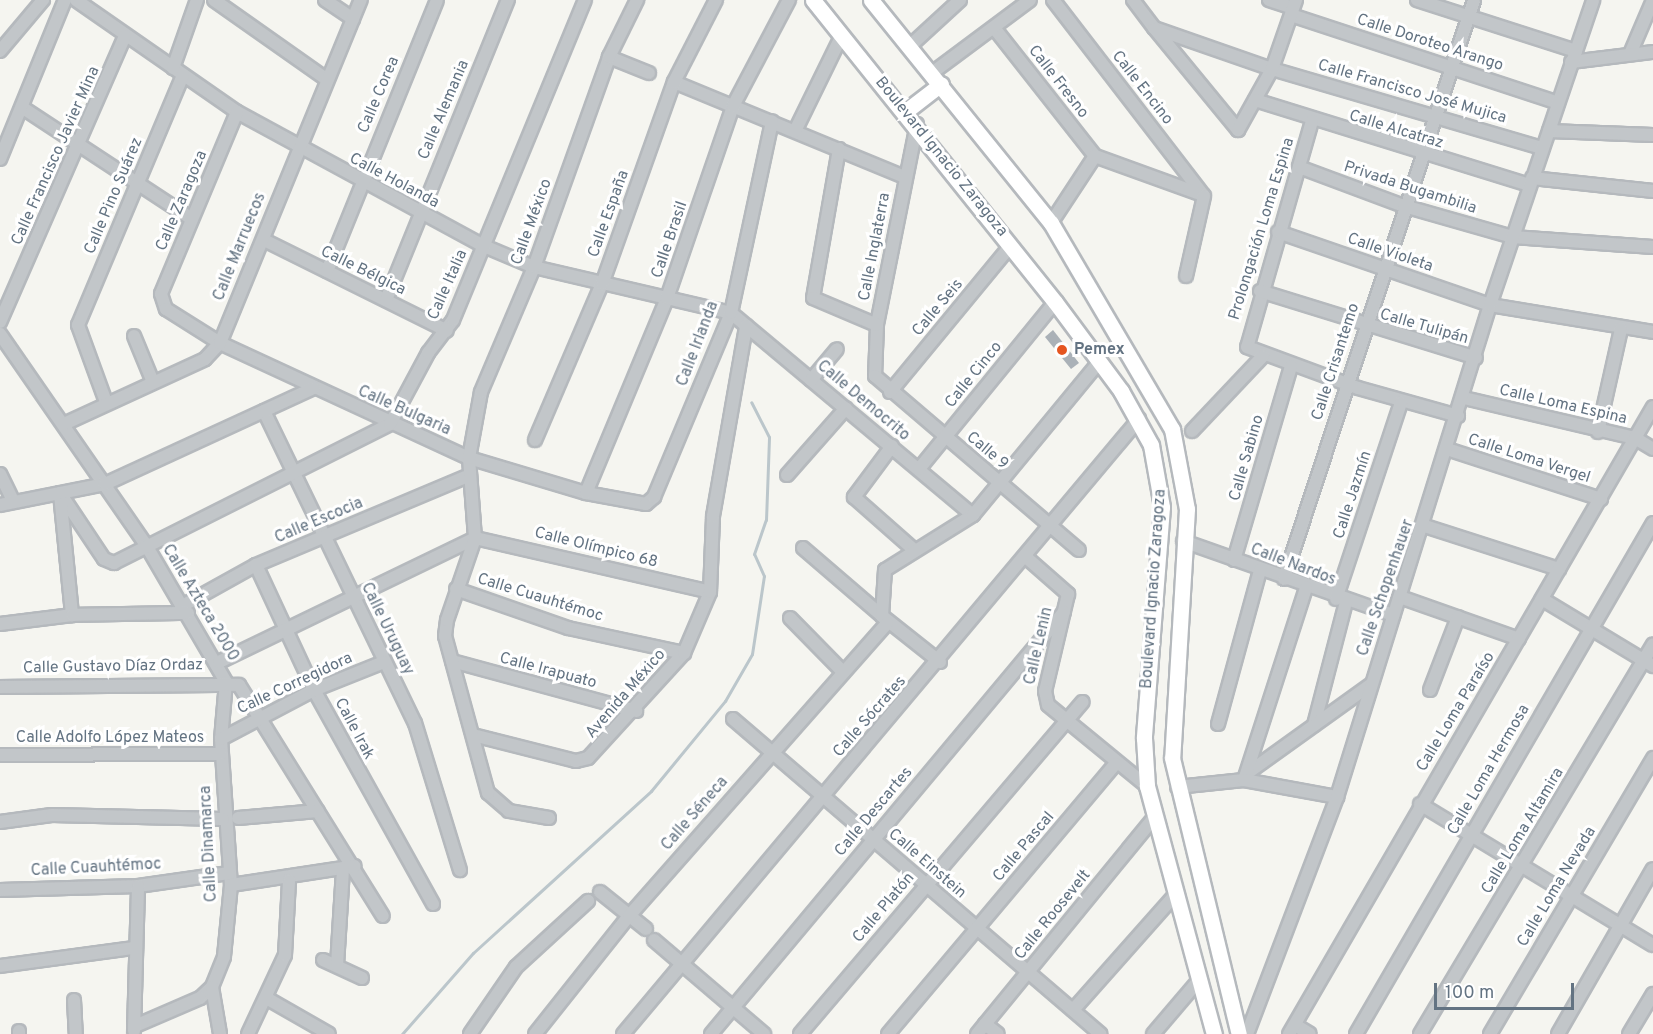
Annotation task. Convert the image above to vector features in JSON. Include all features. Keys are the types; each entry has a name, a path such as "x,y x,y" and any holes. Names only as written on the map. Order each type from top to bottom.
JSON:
{"main road":[{"name":"Boulevard Ignacio Zaragoza","path":"813,0 917,124 1055,302 1139,419 1157,465 1162,507 1144,738 1147,786 1214,1034"},
{"name":"Boulevard Ignacio Zaragoza","path":"871,0 1051,223 1172,429 1185,483 1172,730 1177,787 1239,1034"},
{"path":"906,111 936,79"}],"street":[{"path":"0,51 43,0"},
{"path":"0,159 23,108 65,0"},
{"name":"Calle Holanda","path":"76,0 237,112 296,148 484,246 534,267 731,313"},
{"name":"Calle Pino Suárez","path":"106,402 77,331 138,184 178,72 197,0"},
{"path":"214,0 326,79"},
{"path":"325,0 352,19"},
{"name":"Calle Marruecos","path":"64,424 106,402 205,359 220,343 264,240 296,148 361,0"},
{"name":"Calle Corea","path":"327,271 360,182 437,0"},
{"name":"Calle Alemania","path":"386,300 418,213 508,0"},
{"name":"Calle Italia","path":"390,424 428,353 447,331 585,0"},
{"name":"Calle México","path":"469,458 481,392 534,267 609,57 637,0"},
{"name":"Calle España","path":"535,440 602,284 674,82 716,0"},
{"name":"Calle Brasil","path":"586,493 667,298 733,106 789,0"},
{"path":"936,79 1030,0"},
{"name":"Calle Encino","path":"1053,0 1204,196"},
{"path":"1133,0 1238,130 1272,69 1293,8"},
{"name":"Calle Doroteo Arango","path":"1269,0 1450,67 1558,103"},
{"path":"1417,0 1468,16 1574,56 1653,52"},
{"name":"Calle Crisantemo","path":"1284,579 1433,115 1474,0"},
{"name":"Calle Schopenhauer","path":"1247,1034 1337,797 1370,685 1425,526 1490,305 1593,0"},
{"path":"1630,54 1653,0"},
{"path":"910,46 957,1"},
{"name":"Calle Francisco José Mujica","path":"1154,28 1272,69 1543,148"},
{"name":"Calle Fresno","path":"995,29 1095,156"},
{"path":"795,131 842,35"},
{"name":"Calle Francisco Javier Mina","path":"0,322 80,147 125,36"},
{"path":"609,57 649,73"},
{"path":"674,82 905,177"},
{"name":"Calle Alcatraz","path":"1255,100 1312,121 1420,155 1531,182 1653,191"},
{"path":"23,108 192,219"},
{"name":"Calle Zaragoza","path":"161,303 192,219 237,112"},
{"name":"Prolongación Loma Espina","path":"1263,356 1246,347 1260,291 1312,121"},
{"name":"Calle Irlanda","path":"651,503 731,313 772,122"},
{"name":"Calle Inglaterra","path":"875,376 877,325 917,124"},
{"path":"1549,131 1653,135"},
{"path":"839,149 813,298 877,325"},
{"path":"1051,223 1095,156 1204,196 1186,276"},
{"name":"Privada Bugambilia","path":"1299,167 1404,206 1513,237 1653,247"},
{"name":"Calle Violeta","path":"1278,232 1490,305 1601,323"},
{"name":"Calle Bélgica","path":"264,240 447,331"},
{"name":"Calle Seis","path":"891,392 1011,245"},
{"name":"Calle Tulipán","path":"1260,291 1365,327 1476,358"},
{"name":"Calle Cinco","path":"919,469 1055,302"},
{"name":"Calle Bulgaria","path":"161,303 220,343 390,424 469,458 586,493 651,503"},
{"name":"Calle Democrito","path":"731,313 973,515"},
{"path":"1601,323 1653,325"},
{"path":"1601,323 1621,329 1653,332"},
{"name":"Avenida México","path":"477,736 576,761 598,751 636,711 684,653 710,592 713,516 746,326"},
{"path":"1599,432 1621,329"},
{"name":"Calle Azteca 2000","path":"0,334 146,545 219,662 226,682 243,687 318,811 349,868 384,916"},
{"path":"134,336 153,382"},
{"path":"812,380 837,349"},
{"path":"1192,431 1263,356 1401,402 1458,416"},
{"path":"885,620 885,570 913,549 973,515 1099,362"},
{"name":"Calle Sabino","path":"1234,560 1291,366"},
{"name":"Calle 9","path":"875,376 1079,550"},
{"path":"0,505 105,484 314,388"},
{"name":"Calle Loma Espina","path":"1464,398 1599,432 1635,438 1653,448"},
{"name":"Calle Jazmín","path":"1314,725 1341,600 1401,402"},
{"name":"Calle Loma Paraíso","path":"1292,1030 1420,804 1519,639 1653,407"},
{"path":"787,475 846,408"},
{"name":"Calle Uruguay","path":"264,411 415,723 460,870"},
{"name":"Calle Sócrates","path":"623,1034 823,796 940,662 1139,419"},
{"path":"60,493 110,564 390,424"},
{"path":"892,446 854,497 913,549"},
{"name":"Calle Loma Vergel","path":"1447,449 1601,499"},
{"path":"469,458 475,538 456,589 446,636 477,736 481,777 494,799 509,810 549,818"},
{"path":"0,474 14,501"},
{"name":"Calle Escocia","path":"186,609 256,565 470,475"},
{"path":"60,493 72,615"},
{"name":"Calle Loma Hermosa","path":"1356,1034 1470,834 1653,523"},
{"path":"1425,526 1559,569"},
{"path":"219,662 286,627 475,538"},
{"name":"Calle Olímpico 68","path":"475,538 710,592"},
{"name":"Calle Nardos","path":"1183,541 1306,588 1393,615"},
{"path":"802,548 885,620 940,662"},
{"name":"Calle Lenin","path":"1027,558 1066,589 1064,612 1045,698 1064,722 1115,764 1147,786"},
{"name":"Calle Irak","path":"256,565 314,690 433,904"},
{"path":"1218,724 1260,570"},
{"path":"1247,776 1306,588"},
{"name":"Calle Cuauhtémoc","path":"456,589 568,628 684,653"},
{"path":"1400,597 1519,639"},
{"path":"1542,599 1592,627 1648,663"},
{"path":"0,624 72,615 186,609"},
{"name":"Calle Descartes","path":"711,1034 1064,612"},
{"path":"1430,690 1458,617"},
{"path":"790,618 843,672"},
{"name":"Calle Séneca","path":"535,1034 629,916 770,752 843,672 885,620"},
{"name":"Calle Loma Altamira","path":"1420,1034 1648,663 1653,644"},
{"name":"Calle Irapuato","path":"452,661 636,711"},
{"name":"Calle Corregidora","path":"221,739 314,690 384,662"},
{"name":"Calle Gustavo Díaz Ordaz","path":"0,687 226,682"},
{"name":"Calle Dinamarca","path":"212,987 227,942 230,879 223,819 221,754 226,682"},
{"path":"1247,776 1370,685"},
{"name":"Calle Platón","path":"800,1034 925,884 1083,702"},
{"name":"Calle Einstein","path":"733,719 1101,1034"},
{"name":"Calle Adolfo López Mateos","path":"0,756 221,754"},
{"name":"Calle Loma Nevada","path":"1490,1034 1653,758"},
{"name":"Calle Pascal","path":"888,1034 1115,764"},
{"path":"1177,787 1247,776 1337,797"},
{"path":"1420,804 1653,945"},
{"path":"238,818 318,811"},
{"path":"0,822 52,815 223,819"},
{"name":"Calle Roosevelt","path":"981,1029 1154,818"},
{"path":"337,965 349,868"},
{"name":"Calle Cuauhtémoc","path":"0,890 138,886 230,879 289,880 349,868"},
{"path":"1558,1034 1653,869"},
{"path":"248,1034 268,999 285,955 289,880"},
{"path":"138,886 134,948 135,1030 187,1005 212,987 220,1034"},
{"path":"600,892 764,1034"},
{"path":"1073,1010 1175,895"},
{"path":"470,1034 516,967 588,901"},
{"path":"0,966 134,948"},
{"path":"323,960 362,978"},
{"path":"1153,1034 1200,979"},
{"path":"1629,1034 1653,994"},
{"path":"268,999 329,1034"},
{"path":"74,1000 76,1034"},
{"path":"981,1029 998,1034"},
{"path":"1292,1030 1310,1034"}],"building":[{"name":"Pemex","path":"1053,330 1079,363 1071,369 1045,337"}],"waterway":[{"path":"402,1034 473,953 651,791 725,701 752,654 764,576 754,554 766,520 769,437 751,402"}],"place":[{"name":"Pemex","path":"1062,350"}]}
